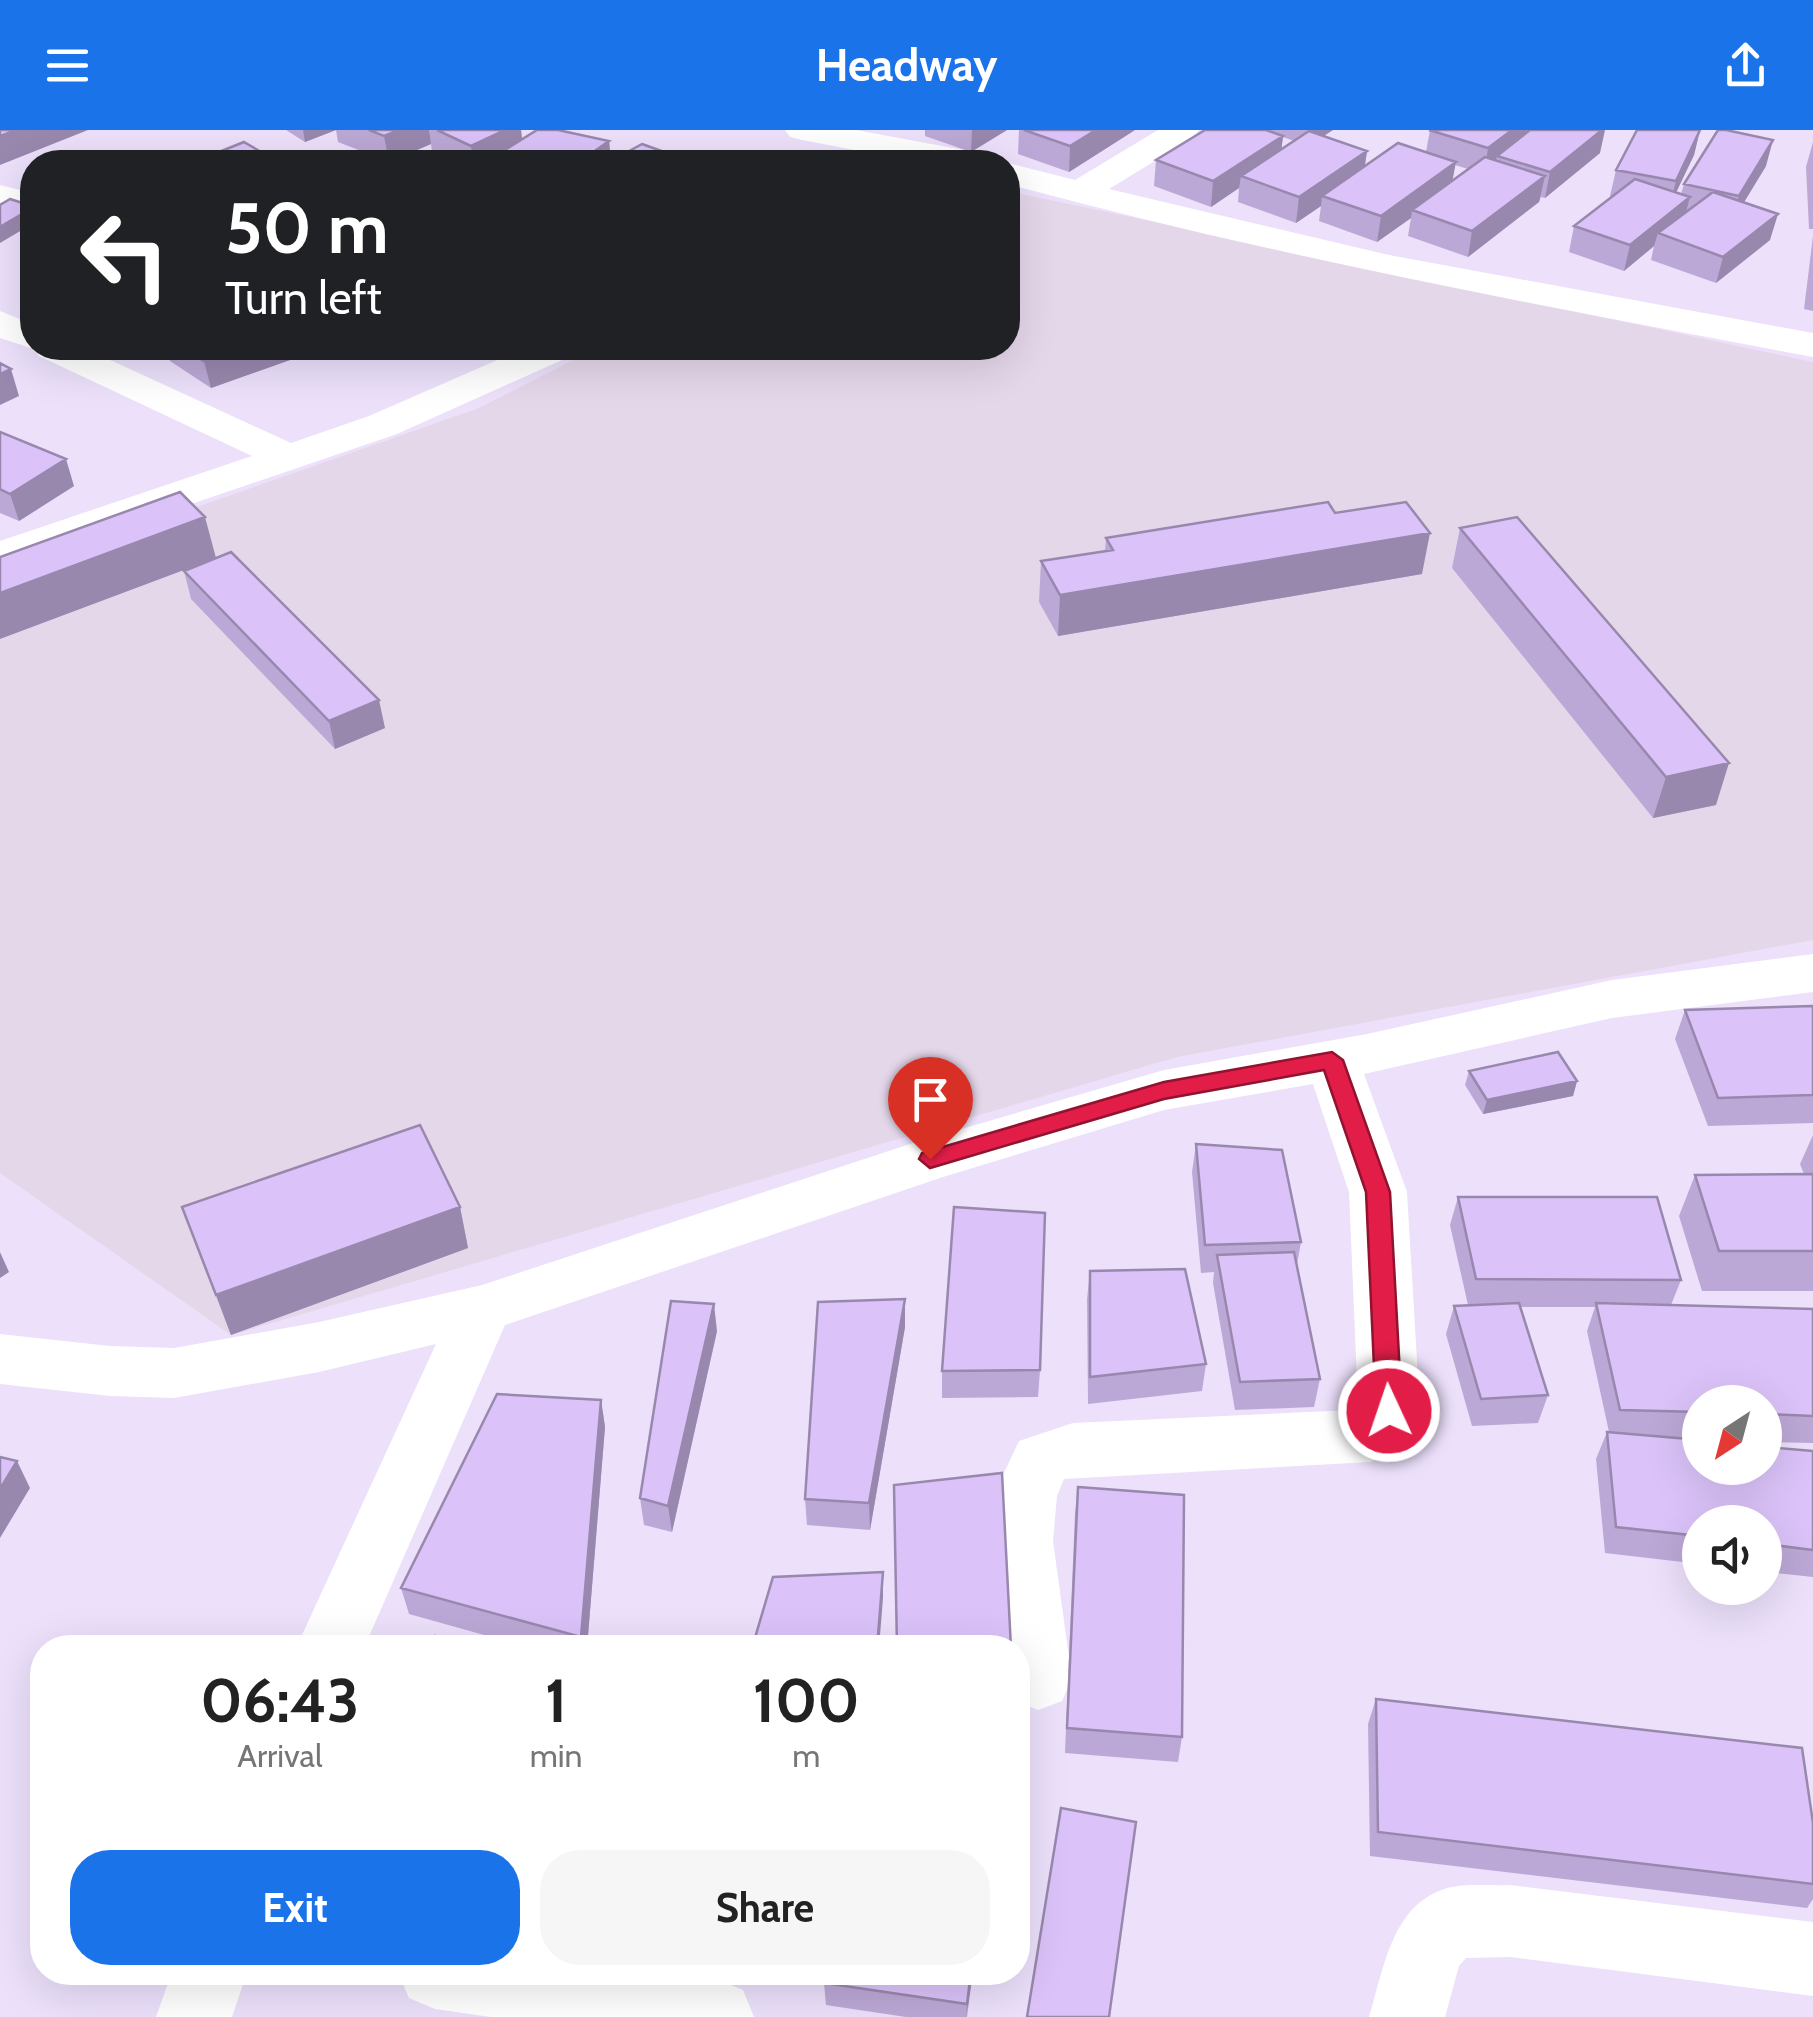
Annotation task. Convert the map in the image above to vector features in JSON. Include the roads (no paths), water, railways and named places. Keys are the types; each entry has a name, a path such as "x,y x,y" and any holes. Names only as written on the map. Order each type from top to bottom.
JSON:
{"street":[{"path":"802,130 899,150"},
{"path":"1080,192 1182,130"},
{"path":"1020,176 1186,221 1390,266 1813,345"},
{"path":"79,360 286,456"},
{"path":"0,556 383,425 530,360"},
{"path":"0,1359 174,1374 319,1347 482,1308 930,1159 1164,1090 1332,1060 1612,999 1813,973"},
{"path":"1038,1679 1020,1541 1025,1496 1040,1460 1073,1450 1370,1436 1389,1411 1378,1192 1332,1060"},
{"path":"336,1635 482,1308"},
{"path":"1408,2017 1428,1945 1450,1922 1510,1921 1813,1959"},
{"path":"194,2017 205,1985"},
{"path":"528,1985 716,2017"}]}
